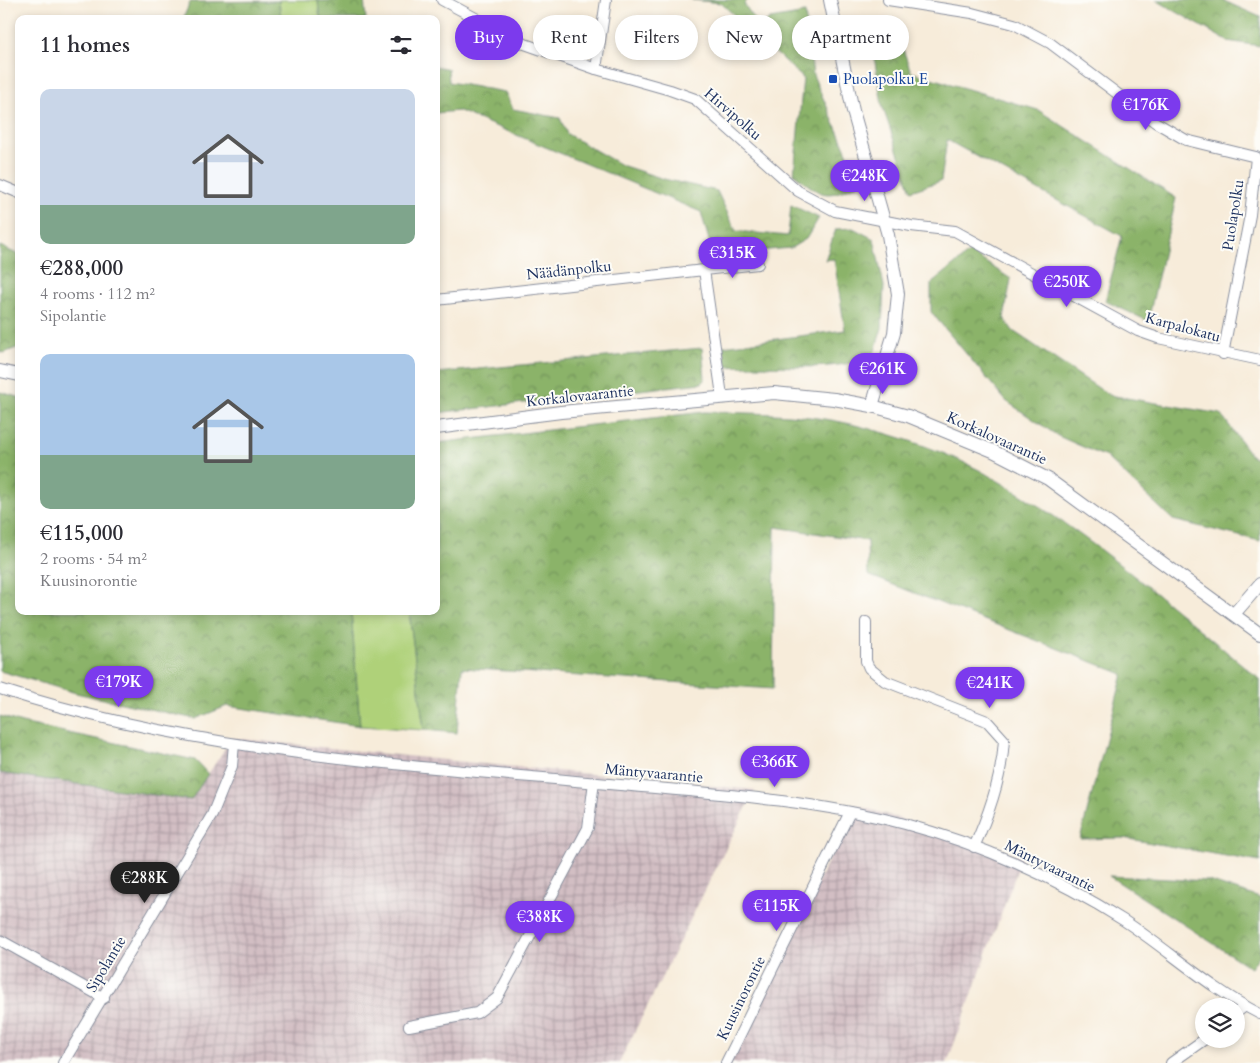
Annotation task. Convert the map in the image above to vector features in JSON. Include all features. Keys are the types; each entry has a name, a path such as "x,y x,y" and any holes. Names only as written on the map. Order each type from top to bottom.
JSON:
{"street":[{"name":"Hirvipolku","path":"442,0 522,43 596,69 695,99 810,199 835,211 884,220"},
{"path":"596,69 606,0"},
{"path":"830,0 853,111 884,220 898,294 894,333 872,406"},
{"name":"Puolapolku","path":"888,0 972,13 1014,24 1050,43 1155,122 1186,140 1256,157 1250,215 1223,354"},
{"path":"0,185 15,191"},
{"name":"Karpalokatu","path":"884,220 911,226 956,231 1138,331 1158,338 1223,354 1260,360"},
{"name":"Näädänpolku","path":"440,300 758,264"},
{"path":"704,270 722,396"},
{"path":"0,371 15,374"},
{"name":"Korkalovaarantie","path":"440,427 561,412 774,392 834,399 872,406 908,416 985,447 1048,479 1260,634"},
{"path":"1234,614 1260,584"},
{"path":"866,622 866,661 869,668 885,681 987,721 1004,740 1003,761 984,826 974,847"},
{"name":"Mäntyvaarantie","path":"0,689 53,706 234,744 440,769 740,796 850,812 906,824 974,847 1056,883 1123,920 1226,998"},
{"name":"Sipolantie","path":"63,1063 104,998 212,815 232,766 234,744"},
{"path":"409,1026 477,1013 496,998 588,828 594,782"},
{"name":"Kuusinorontie","path":"726,1063 850,812"},
{"path":"0,940 104,998"},
{"name":"Mäntyvaarantie","path":"1245,1010 1260,1014"},
{"path":"1172,1063 1195,1046"}],"shaded area":[{"path":"232,738 755,790 619,1063 0,1063 0,773 191,800"},
{"path":"856,805 1022,857 947,1063 728,1063"}],"green space":[{"path":"279,0 318,0 320,15 281,15"},
{"path":"364,0 366,15 320,15 318,1"},
{"path":"692,0 748,0 744,4 752,15 734,15 721,3"},
{"path":"1156,0 1222,0 1260,17 1260,46 1227,41"},
{"path":"279,1 281,15 185,15 190,2"},
{"path":"792,15 792,60 811,60 813,75 849,157 857,185 846,190 830,194 823,193 817,191 794,174 803,78 782,59 782,17"},
{"path":"875,60 907,60 911,72 1038,110 1176,198 1148,321 1105,301 1122,236 947,140 941,181 911,191 882,105"},
{"path":"440,67 448,69 449,82 505,92 513,109 560,118 567,134 621,165 664,179 717,191 736,231 788,236 791,205 819,218 806,239 791,248 713,255 701,212 459,111 440,113"},
{"path":"853,228 874,239 884,286 882,328 873,357 855,362 819,367 727,367 723,346 845,330 834,259 825,260 836,229"},
{"path":"0,246 15,253 15,349 4,353 0,352"},
{"path":"970,252 1011,279 1004,318 1013,331 1109,395 1221,414 1252,457 1260,457 1260,541 1173,520 1106,457 1058,436 1006,401 931,312 931,284"},
{"path":"702,348 705,378 702,383 440,413 440,373"},
{"path":"0,392 15,396 15,615 351,615 360,726 227,706 195,719 76,693 0,671"},
{"path":"704,412 778,414 833,420 851,424 925,446 961,461 1030,501 1098,548 1260,679 1260,862 1123,838 1080,839 1123,674 868,575 867,541 775,527 773,689 462,668 457,733 424,730 410,615 440,615 440,443"},
{"path":"351,615 410,615 424,730 360,726"},
{"path":"0,716 22,723 195,760 208,774 191,800 0,773"},
{"path":"1109,876 1209,881 1260,898 1260,955 1251,968"}],"place":[{"name":"Puolapolku E","path":"833,79"}]}
